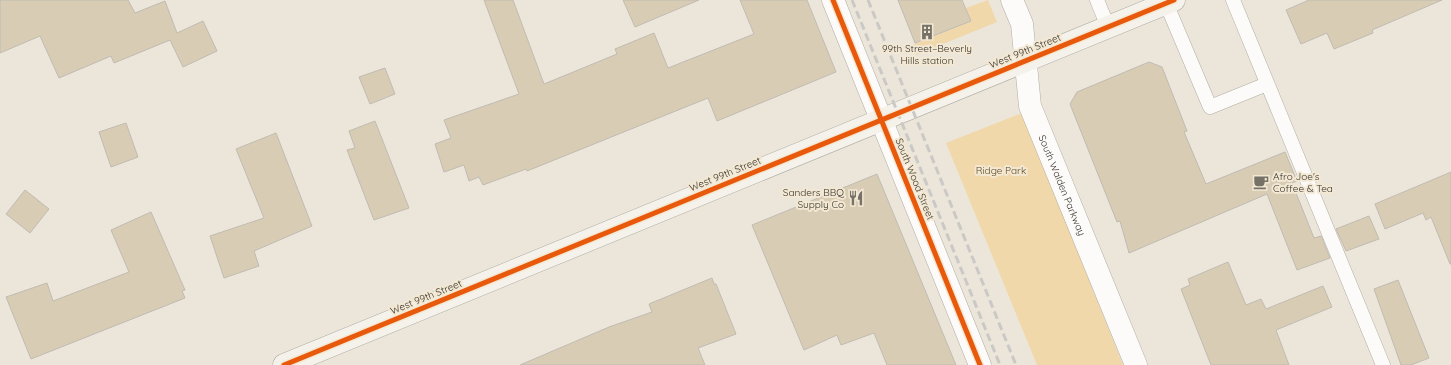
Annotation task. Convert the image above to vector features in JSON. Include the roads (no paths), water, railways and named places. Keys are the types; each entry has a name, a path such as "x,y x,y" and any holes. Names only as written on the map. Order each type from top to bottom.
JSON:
{"street":[{"name":"South Wood Street","path":"832,0 980,365"},
{"name":"South Walden Parkway","path":"1012,0 1022,24 1030,106 1136,365"},
{"name":"West 99th Street","path":"284,365 1170,2"}],"lane":[{"path":"1097,0 1108,27"},
{"path":"1233,0 1383,365"},
{"path":"1170,2 1210,107 1268,84"}],"railway":[{"path":"852,0 1000,365"},
{"path":"868,0 1016,365"}],"place":[{"name":"99th Street–Beverly Hills station","path":"927,32"},
{"name":"Afro Joe's Coffee & Tea","path":"1261,182"},
{"name":"Sanders BBQ Supply Co","path":"856,198"}],"park label":[{"name":"Ridge Park","path":"1001,170"}]}
